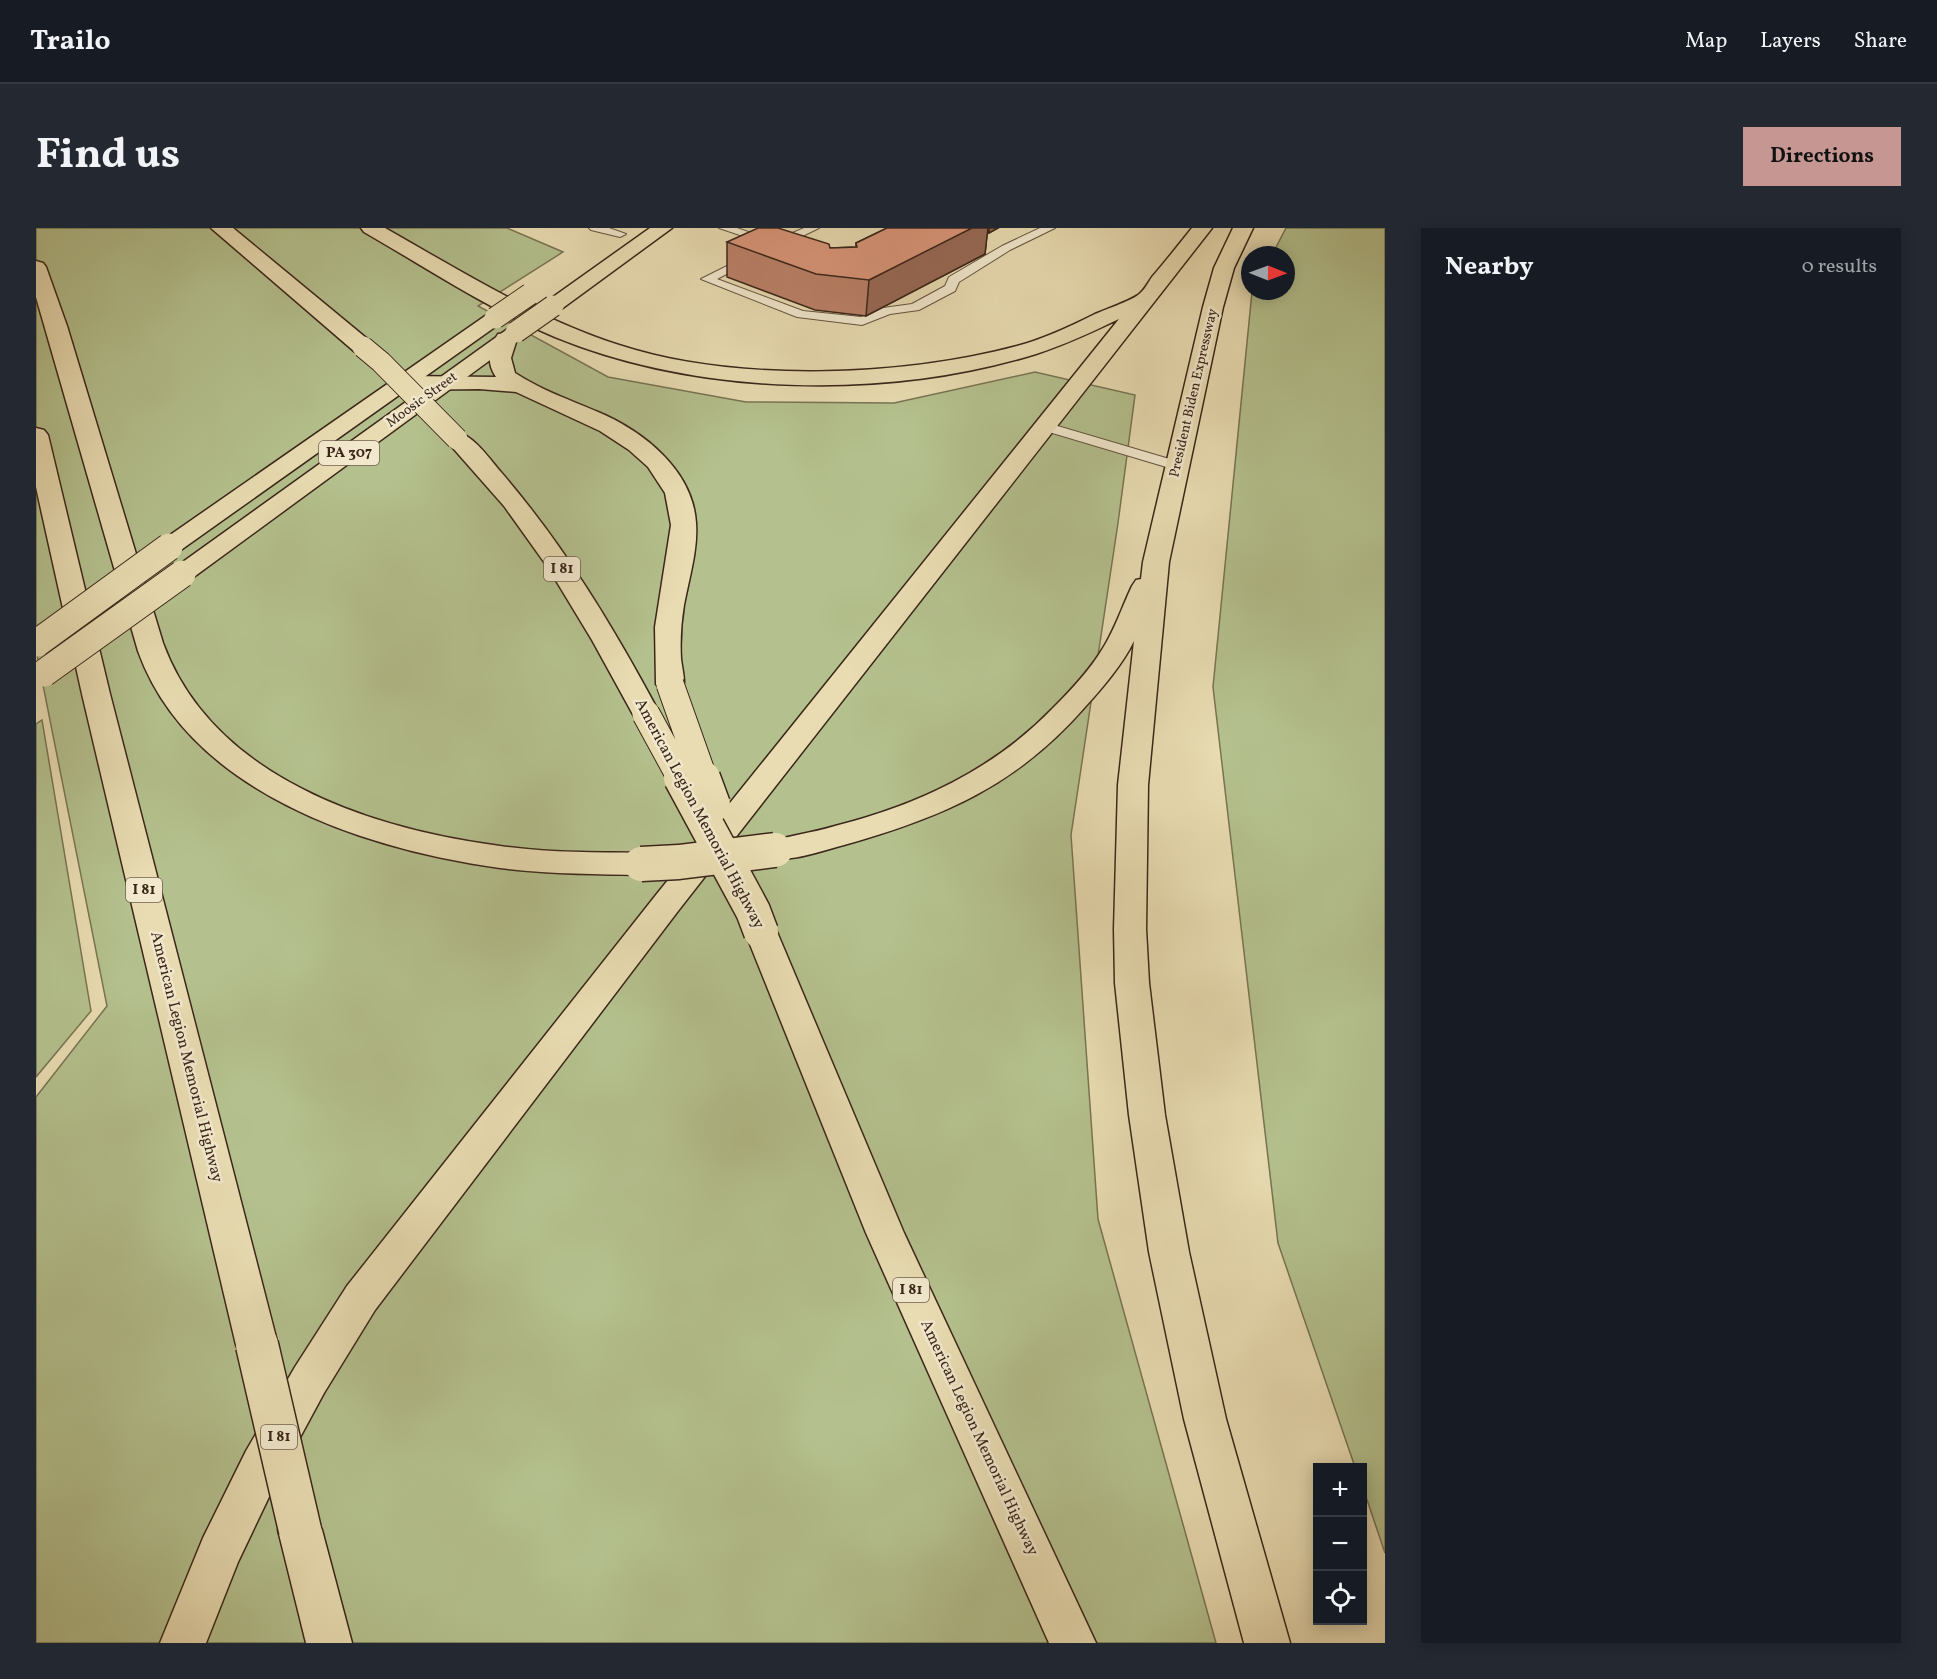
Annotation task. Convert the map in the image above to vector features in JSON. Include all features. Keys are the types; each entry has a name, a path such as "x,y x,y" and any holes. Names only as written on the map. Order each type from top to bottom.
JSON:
{"main road":[{"name":"American Legion Memorial Highway","path":"221,228 363,347 456,438 509,498 551,553 613,650 757,922 885,1233 1073,1643"},
{"path":"371,228 494,298 562,332 642,358 730,373 835,376 887,374 971,363 1026,350 1062,337 1144,300"},
{"name":"Moosic Street","path":"40,676 662,228"},
{"path":"183,1643 227,1531 325,1352 361,1298 501,1116 1202,228"},
{"name":"President Biden Expressway","path":"1156,562 1213,307 1224,268 1243,228"},
{"path":"599,237 625,231"},
{"path":"36,267 56,326 149,643 163,677 184,709 221,749 256,776 306,803 367,826 432,845 500,857 566,863 679,862 774,850 847,834 913,813 974,784 1017,757 1049,729 1113,654 1156,562"},
{"name":"Moosic Street","path":"36,643 537,289"},
{"path":"511,336 500,356 502,370 519,386"},
{"path":"404,383 449,381 519,386 574,409 624,435 656,461 676,488 682,502 684,531 668,622 667,656 670,684 757,922"},
{"name":"American Legion Memorial Highway","path":"36,435 98,705 329,1643"},
{"path":"1156,562 1130,828 1130,929 1138,1045 1156,1180 1185,1334 1205,1419 1267,1643"}],"lane":[{"path":"813,228 707,279 801,314 862,321 886,311 915,307 930,301 951,288 953,280 1006,248 1049,228"},
{"path":"732,229 799,252"},
{"path":"985,242 1006,248"},
{"path":"1044,426 1178,466"}],"green space":[{"path":"36,228 507,228 563,252 478,306 608,377 746,402 894,403 1035,372 1135,395 1071,835 1098,1219 1216,1643 36,1643 36,1097 107,1006 36,650"},
{"path":"1286,228 1385,228 1385,1553 1367,1500 1367,1463 1354,1463 1278,1243 1213,687 1251,300 1295,300 1295,246 1277,246"},
{"path":"42,720 91,1011 36,1077 36,724"}],"building":[{"path":"758,228 778,228 829,244 830,248 857,247 856,243 887,228 972,228 869,280 816,274 727,242"}]}
